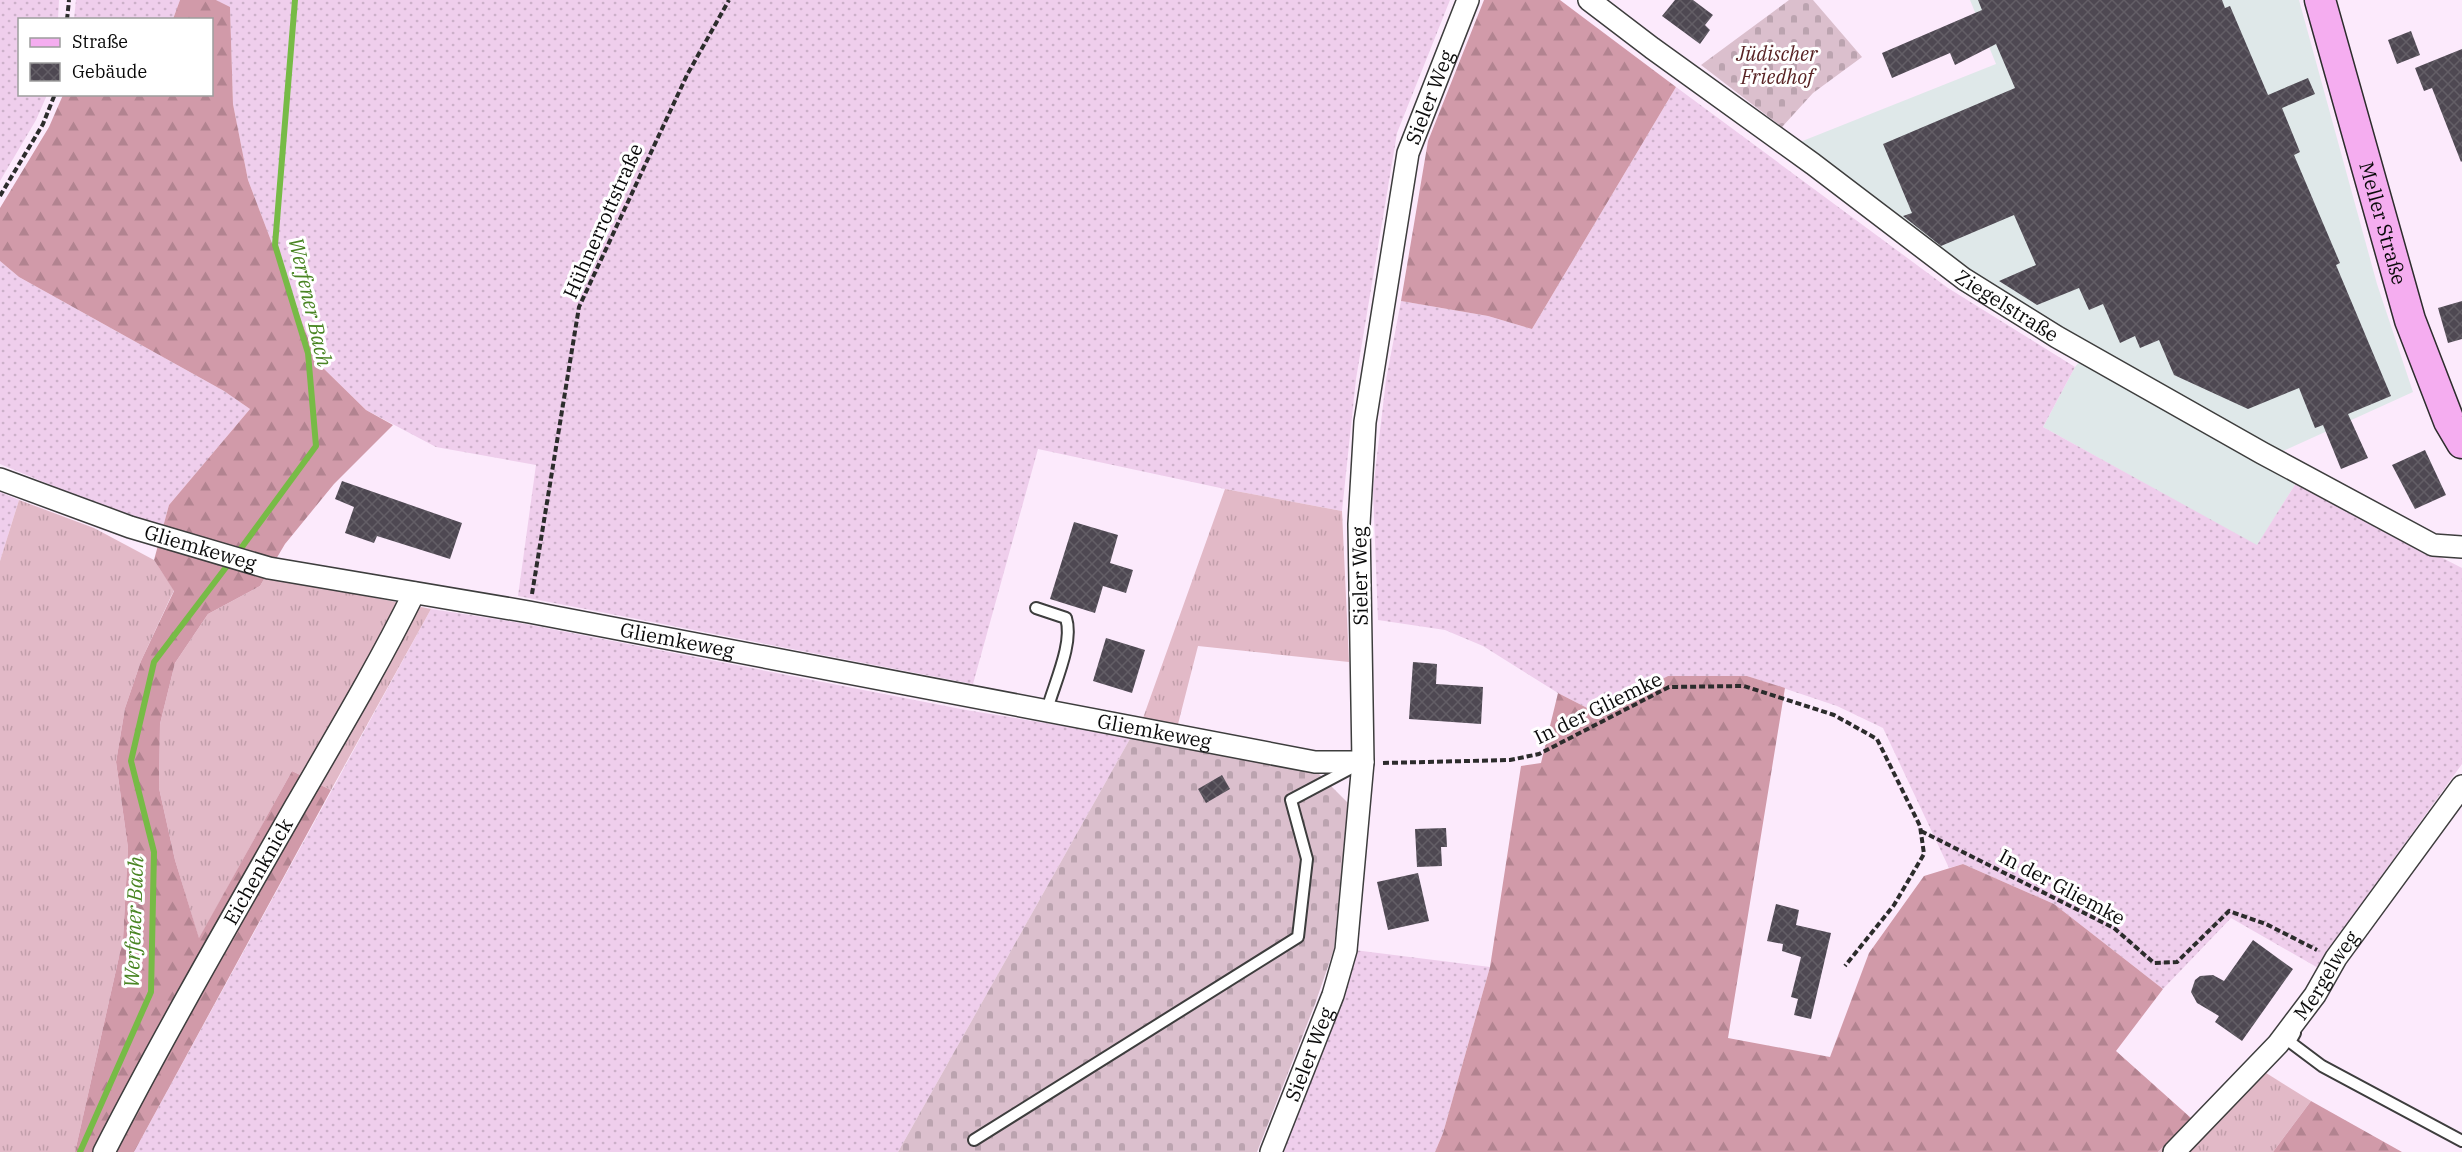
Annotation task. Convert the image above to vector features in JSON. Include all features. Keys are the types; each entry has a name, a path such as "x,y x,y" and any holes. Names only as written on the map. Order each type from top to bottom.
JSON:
{"main road":[{"name":"Meller Straße","path":"2320,0 2410,320 2449,421 2462,443"}],"street":[{"name":"Sieler Weg","path":"1271,1152 1333,995 1346,950 1363,762 1359,524 1365,422 1408,153 1468,0"},
{"name":"Ziegelstraße","path":"1589,0 1813,164 1964,279 2058,337 2262,453 2433,545 2462,547"},
{"name":"Gliemkeweg","path":"0,479 130,527 269,568 529,612 1315,762 1363,762"},
{"name":"Eichenknick","path":"104,1152 134,1093 235,912 387,647 414,593"},
{"name":"Mergelweg","path":"2174,1152 2278,1044 2315,995 2338,955 2462,786"}],"lane":[{"path":"1036,608 1066,618 1069,628 1047,710"},
{"path":"974,1140 1298,937 1308,859 1292,800 1363,762"},
{"path":"2315,995 2290,1042 2322,1066 2462,1141"}],"path":[{"path":"67,18 69,0"},
{"name":"Hühnerrottstraße","path":"529,612 579,307 687,75 729,0"},
{"path":"0,196 43,124 55,96"},
{"name":"In der Gliemke","path":"1363,762 1510,760 1539,754 1669,687 1744,686 1834,715 1877,739 1921,831 1924,854 1894,905 1845,966"},
{"name":"In der Gliemke","path":"1921,831 2114,928 2154,963 2177,962 2229,911 2266,924 2317,950 2338,955"}],"shaded area":[{"path":"0,0 59,0 58,18 18,18 18,96 47,96 36,120 0,181"},
{"path":"76,0 180,0 173,18 74,18"},
{"path":"216,0 1450,0 1397,133 1356,379 1342,511 1225,489 1038,449 973,684 518,596 536,465 436,447 366,410 317,362 248,180 233,104 230,8"},
{"path":"1970,0 2299,0 2377,284 2413,392 2281,452 2296,483 2257,546 2043,427 2075,367 2091,348 1970,279 1800,142 1996,64"},
{"path":"1676,87 1948,288 2075,367 2043,427 2257,545 2296,483 2462,568 2462,764 2328,950 2320,969 2231,918 2163,989 2054,904 1963,864 1949,868 1883,728 1837,706 1747,676 1668,676 1595,712 1558,693 1483,646 1445,630 1378,620 1373,490 1386,380 1401,301 1488,316 1532,329"},
{"path":"0,261 19,277 224,391 250,409 169,505 162,531 0,464"},
{"path":"0,492 19,500 0,561"},
{"path":"431,609 515,622 966,710 1131,737 898,1152 134,1152"},
{"path":"1354,950 1490,967 1443,1133 1435,1152 1284,1152"}],"green space":[{"path":"180,0 216,0 230,7 233,104 248,180 317,362 366,410 393,425 334,484 285,544 260,586 208,614 175,663 160,724 159,788 175,860 199,938 292,771 331,790 134,1152 75,1152 123,939 128,848 116,762 125,708 141,661 174,591 154,560 169,505 250,409 224,391 19,277 0,261 0,208 49,127 63,96 213,96 213,18 173,18"},
{"path":"1484,0 1560,0 1676,87 1532,329 1488,316 1401,301 1428,141"},
{"name":"Jüdischer Friedhof","path":"1789,0 1813,0 1862,57 1813,93 1782,127 1701,65"},
{"path":"1225,489 1342,511 1349,662 1198,646 1178,724 1143,718"},
{"path":"19,500 94,528 154,560 174,590 141,661 125,708 116,762 128,848 123,939 75,1152 0,1152 0,561"},
{"path":"266,576 431,609 331,790 292,771 199,939 175,860 159,788 160,724 175,663 208,614 260,586"},
{"path":"1668,676 1747,676 1785,688 1728,1038 1830,1057 1869,953 1924,876 1963,864 2054,904 2163,989 2116,1051 2191,1118 2158,1152 1435,1152 1443,1133 1490,967 1521,766 1541,763 1558,693 1595,712"},
{"path":"1131,737 1314,769 1348,803 1334,949 1257,1152 898,1152"},
{"path":"2247,1061 2311,1101 2273,1152 2158,1152"},
{"path":"2311,1101 2402,1152 2273,1152"}],"building":[{"path":"1675,0 1693,0 1713,15 1705,25 1710,30 1700,44 1662,16"},
{"path":"1978,0 2222,0 2225,8 2230,6 2268,95 2308,78 2315,94 2282,108 2300,152 2294,155 2340,263 2336,265 2391,396 2348,414 2368,458 2341,469 2323,425 2315,428 2299,388 2248,409 2174,375 2159,340 2140,348 2135,336 2120,343 2103,304 2089,310 2079,288 2037,305 1999,281 2036,265 2014,215 1941,246 1903,216 1912,213 1883,144 2015,88 1996,44 1955,65 1950,53 1892,78 1882,53 1982,10"},
{"path":"2411,31 2420,55 2397,64 2388,40"},
{"path":"2462,49 2461,162 2432,88 2424,91 2415,68"},
{"path":"2462,301 2462,339 2448,343 2438,308"},
{"path":"2425,450 2446,495 2415,509 2392,465"},
{"path":"342,481 462,523 450,559 377,536 374,543 345,533 354,507 335,499"},
{"path":"1074,522 1118,535 1110,563 1133,570 1126,593 1103,586 1095,613 1050,599"},
{"path":"1106,638 1145,650 1132,693 1093,681"},
{"path":"1413,662 1437,664 1436,684 1483,687 1481,724 1409,719"},
{"path":"1222,775 1230,789 1206,803 1198,789"},
{"path":"1446,828 1447,847 1441,847 1442,866 1417,867 1415,829"},
{"path":"1418,873 1429,921 1388,930 1377,882"},
{"path":"1776,904 1799,910 1796,925 1831,933 1811,1019 1794,1015 1798,999 1791,997 1801,957 1782,951 1783,944 1767,941"},
{"path":"2253,940 2293,969 2242,1041 2215,1022 2219,1016 2197,1003 2191,992 2195,980 2200,976 2213,975 2224,981"}],"waterway":[{"name":"Werfener Bach","path":"239,551 316,446 308,353 275,245 295,0"},
{"name":"Werfener Bach","path":"80,1152 151,992 154,852 131,761 154,662 227,566"}]}
